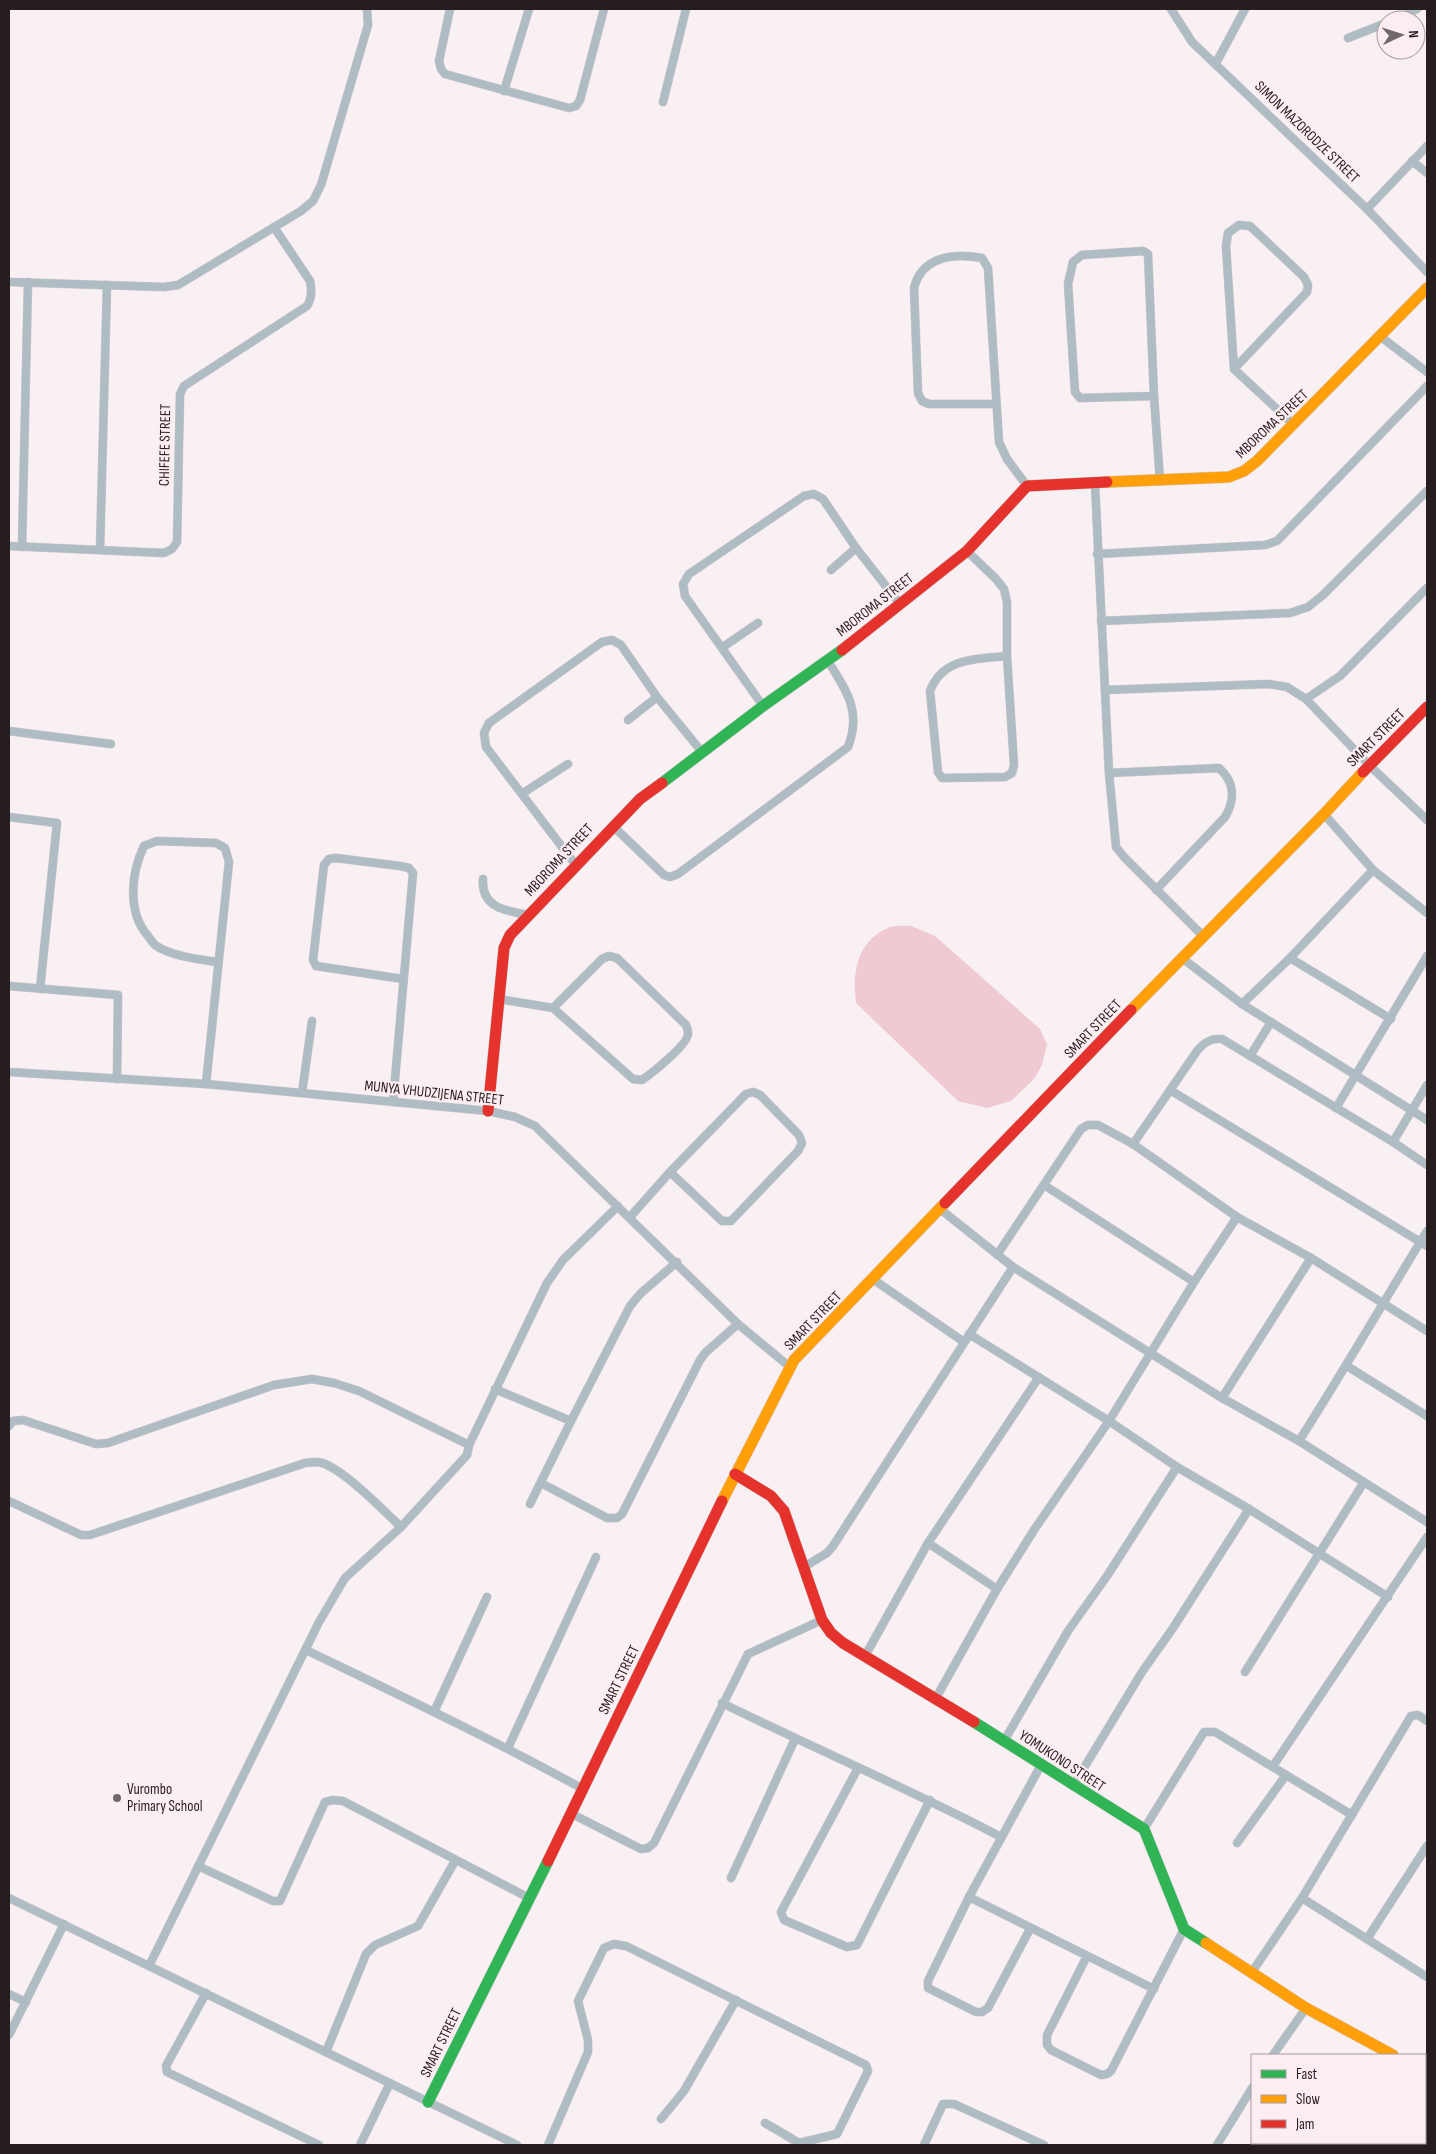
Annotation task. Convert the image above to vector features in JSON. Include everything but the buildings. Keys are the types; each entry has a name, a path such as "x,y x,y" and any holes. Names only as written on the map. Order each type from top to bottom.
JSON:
{"street":[{"path":"9,282 164,287 178,285 301,211 313,201 321,185 368,25 367,9"},
{"path":"450,9 439,61 441,69 445,74 568,108 576,106 580,100 604,9"},
{"path":"504,91 530,9"},
{"path":"663,102 686,9"},
{"name":"SIMON MAZORODZE STREET","path":"1171,9 1192,42 1367,209 1427,272"},
{"path":"1216,63 1245,9"},
{"path":"1348,38 1376,27"},
{"path":"1367,209 1427,146"},
{"path":"1412,161 1427,173"},
{"path":"1234,369 1307,292 1308,285 1304,277 1250,226 1239,226 1228,233 1226,246 1234,369 1294,424"},
{"name":"CHIFEFE STREET","path":"9,546 164,552 172,549 176,542 180,394 184,386 308,306 311,300 312,290 310,281 274,227"},
{"path":"1154,396 1080,398 1075,392 1068,284 1073,262 1082,256 1143,251 1148,254 1150,259 1154,396 1160,481"},
{"path":"996,404 929,404 922,401 918,393 914,288 916,278 930,262 941,258 969,256 982,258 988,268 999,442 1002,451 1027,486"},
{"path":"22,546 28,282"},
{"path":"100,550 107,285"},
{"name":"MBOROMA STREET","path":"488,1111 504,948 510,935 575,864 640,798 763,706 828,661 968,551 1027,486 1229,477 1244,471 1381,337 1427,288"},
{"path":"1381,337 1427,372"},
{"path":"1097,554 1264,545 1277,541 1427,386"},
{"path":"1095,484 1109,773 1116,847 1204,937"},
{"path":"1101,621 1290,613 1308,607 1323,595 1427,490"},
{"path":"763,706 685,596 683,584 689,574 804,496 814,494 823,499 856,548 900,604"},
{"path":"831,570 856,548"},
{"path":"968,551 1004,589 1007,602 1007,656 1014,766 1012,773 1005,778 942,778 938,772 930,691 935,680 956,663 964,660 1007,656"},
{"path":"1306,699 1340,676 1427,588"},
{"path":"723,647 758,623"},
{"path":"575,864 523,793 486,747 484,733 489,723 602,642 612,640 621,645 657,697 702,752"},
{"path":"613,826 664,875 670,877 678,874 848,747 852,738 852,704 849,694 828,661"},
{"path":"1105,690 1268,684 1287,687 1306,699 1369,765 1427,820"},
{"path":"628,720 657,697"},
{"name":"SMART STREET","path":"428,2102 583,1789 735,1474 790,1367 1182,958 1427,707"},
{"path":"9,730 111,744"},
{"path":"523,793 568,764"},
{"path":"1109,773 1219,768 1227,775 1231,789 1232,805 1225,818 1156,890"},
{"path":"1324,814 1373,870 1427,913"},
{"path":"9,817 57,822 40,989"},
{"path":"206,1084 217,962 229,862 225,848 216,843 157,841 144,846 137,860 133,886 135,914 144,931 156,946 174,954 217,962"},
{"path":"393,1102 413,873 409,868 400,866 336,858 328,859 324,865 313,960 316,966 403,979"},
{"path":"1242,1004 1290,958 1373,870"},
{"path":"483,879 482,891 489,902 504,910 529,915"},
{"path":"499,999 553,1008 633,1079 642,1080 649,1075 685,1041 689,1033 686,1025 617,958 609,956 602,959 553,1008"},
{"path":"1336,1108 1427,956"},
{"path":"1182,958 1242,1004 1427,1120"},
{"path":"1290,958 1391,1019"},
{"path":"9,986 118,995 118,1079"},
{"path":"302,1093 312,1021"},
{"path":"1250,1056 1272,1022"},
{"path":"1133,1144 1201,1044 1209,1040 1222,1040 1393,1142 1427,1165"},
{"name":"MUNYA VHUDZIJENA STREET","path":"9,1072 206,1084 488,1111 515,1117 535,1126 677,1262 738,1324 790,1367"},
{"path":"1393,1142 1427,1085"},
{"path":"1170,1090 1424,1244"},
{"path":"630,1217 670,1172 746,1094 753,1092 760,1095 799,1135 802,1143 798,1151 731,1221 722,1221 670,1172"},
{"path":"996,1255 1081,1129 1088,1125 1098,1125 1133,1144 1237,1217 1311,1258 1427,1332"},
{"path":"1044,1185 1194,1282"},
{"path":"149,1966 319,1622 345,1578 401,1527 467,1454 469,1445 495,1389 547,1283 563,1260 618,1206"},
{"path":"940,1209 1013,1267 1222,1398 1299,1441 1427,1522"},
{"path":"936,1698 997,1590 1034,1530 1109,1421 1194,1282 1237,1217"},
{"path":"1299,1441 1347,1366 1382,1303 1424,1244 1427,1231"},
{"path":"1222,1398 1311,1258"},
{"path":"530,1504 630,1306 641,1293 677,1262"},
{"path":"804,1567 827,1553 834,1546 1013,1267"},
{"path":"874,1280 964,1342"},
{"path":"541,1483 607,1518 617,1518 622,1514 700,1360 706,1352 738,1324"},
{"path":"969,1334 1109,1421 1177,1467 1249,1509 1388,1596"},
{"path":"1347,1366 1427,1416"},
{"path":"865,1656 928,1543 1039,1377"},
{"path":"9,1426 13,1421 23,1420 96,1444 108,1443 274,1385 312,1379 334,1383 359,1391 469,1445"},
{"path":"495,1389 571,1420"},
{"path":"9,1501 81,1535 90,1535 305,1463 315,1462 326,1464 352,1483 401,1527"},
{"path":"1004,1741 1068,1631 1107,1576 1177,1467"},
{"name":"YOMUKONO STREET","path":"735,1474 771,1496 784,1511 822,1620 837,1638 936,1698 1144,1830"},
{"path":"1245,1672 1364,1482"},
{"path":"1073,1786 1142,1672 1173,1628 1249,1509"},
{"path":"1273,1766 1427,1537"},
{"path":"928,1543 997,1590"},
{"path":"508,1748 596,1557"},
{"path":"434,1712 487,1596"},
{"path":"570,1813 641,1849 648,1848 654,1843 748,1654 822,1620"},
{"path":"306,1650 469,1731 508,1748 583,1789"},
{"path":"722,1703 795,1739 930,1800 1001,1837"},
{"path":"1252,1972 1302,1898 1411,1716 1418,1715 1427,1721"},
{"path":"1352,1815 1215,1732 1204,1732 1144,1830 1184,1929 1306,2008 1391,2054"},
{"path":"731,1878 795,1739"},
{"path":"1030,1928 988,2008 982,2012 976,2012 928,1988 928,1982 969,1898 1041,1765"},
{"path":"858,1768 781,1912 784,1920 847,1947 857,1945 930,1800"},
{"path":"1238,1843 1286,1774"},
{"path":"198,1866 273,1901 280,1901 325,1802 332,1800 343,1801 529,1898"},
{"path":"1367,1939 1427,1846"},
{"path":"326,2052 366,1954 375,1945 418,1926 455,1861"},
{"path":"9,1898 206,1992 517,2145"},
{"path":"969,1898 1154,1989"},
{"path":"1302,1898 1427,1977"},
{"path":"9,2035 64,1924"},
{"path":"1088,1956 1047,2036 1047,2045 1051,2050 1101,2075 1111,2071 1184,1929"},
{"path":"548,2145 588,2052 588,2040 578,2001 604,1948 614,1944 626,1946 866,2064 868,2072 841,2130 832,2136 799,2144 765,2123"},
{"path":"206,1992 166,2066 167,2072 319,2145"},
{"path":"9,1994 26,2002"},
{"path":"661,2119 684,2091 736,2000"},
{"path":"1274,2054 1306,2008"},
{"path":"360,2145 390,2083"},
{"path":"1217,2145 1251,2090"},
{"path":"924,2145 943,2104 948,2103 1044,2145"}],"shaded area":[{"path":"911,926 935,936 1040,1029 1047,1044 1042,1065 1034,1079 1011,1101 987,1108 958,1101 856,1003 856,970 863,950 869,941 888,928"}],"traffic: fast":[{"path":"662,783 763,706 842,650"},
{"path":"974,1722 1144,1829 1184,1929 1206,1943"},
{"path":"428,2102 548,1861"}],"traffic: slow":[{"path":"1107,482 1229,477 1244,471 1257,461 1427,288"},
{"path":"1131,1010 1363,772"},
{"path":"722,1501 794,1360 945,1203"},
{"path":"1206,1943 1306,2008 1391,2054"}],"traffic: jam":[{"path":"842,650 967,551 1027,486 1107,482"},
{"path":"1363,772 1427,707"},
{"path":"488,1111 504,948 510,935 640,799 662,783"},
{"path":"945,1203 1131,1010"},
{"path":"735,1474 771,1496 784,1511 822,1620 831,1633 843,1643 974,1722"},
{"path":"548,1861 722,1501"}],"place":[{"name":"Vurombo Primary School","path":"117,1798"}]}
